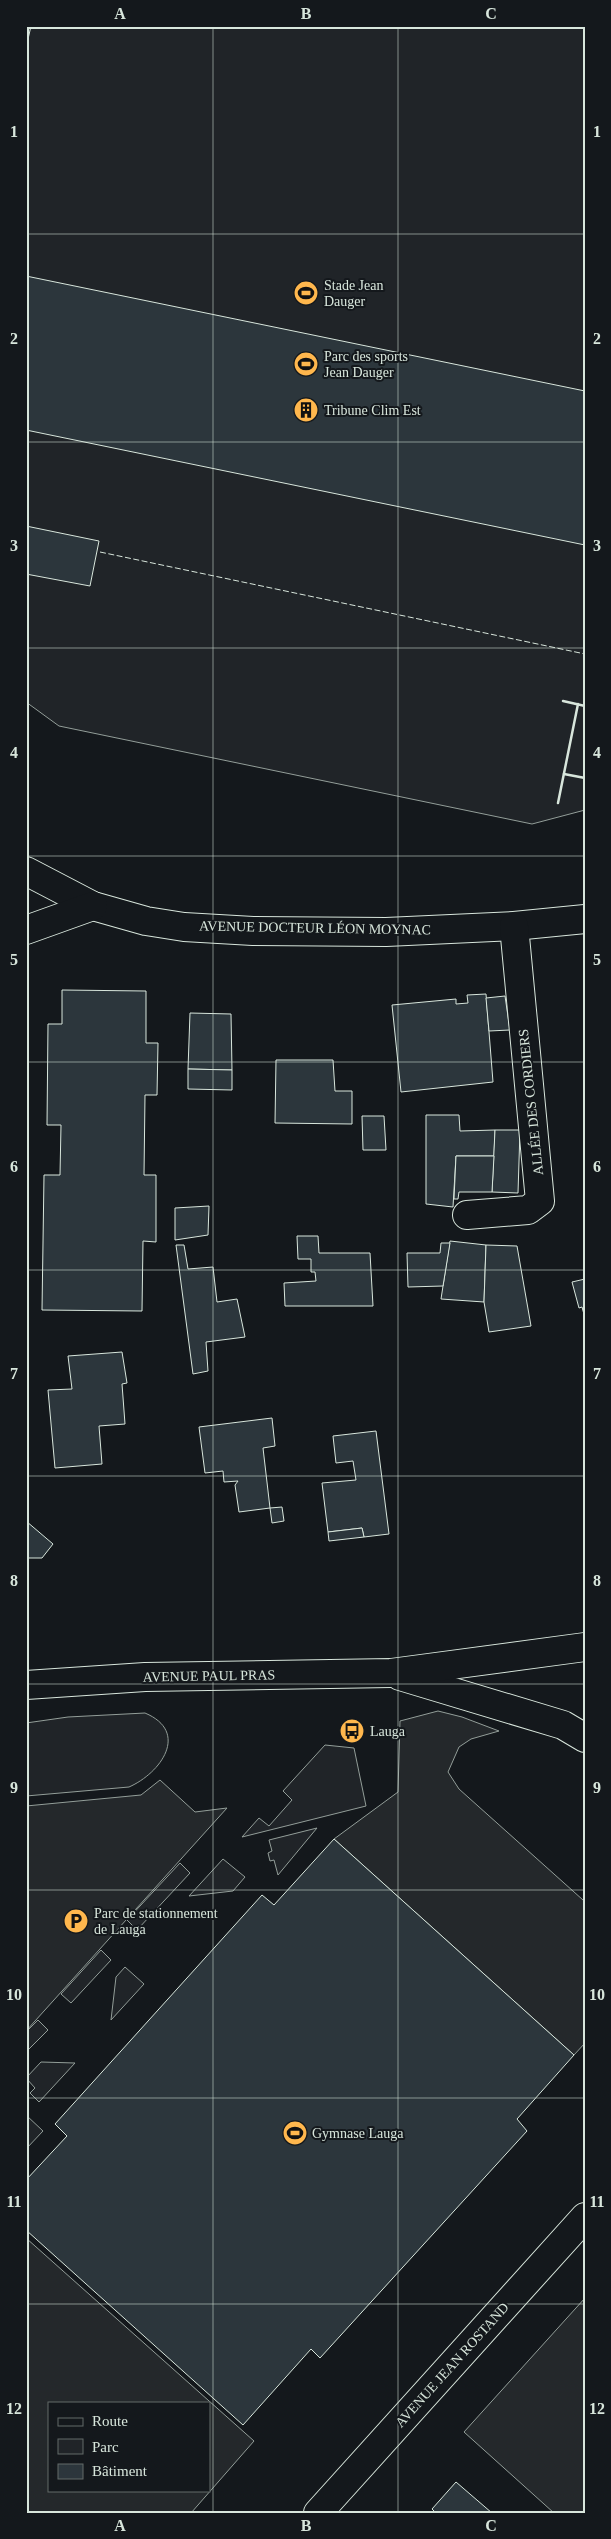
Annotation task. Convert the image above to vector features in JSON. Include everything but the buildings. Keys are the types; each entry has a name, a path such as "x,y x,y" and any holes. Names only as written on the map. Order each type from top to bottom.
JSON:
{"street":[{"name":"AVENUE DOCTEUR LÉON MOYNAC","path":"26,871 93,906 146,921 184,927 253,931 386,932 514,926 585,919"},
{"path":"26,930 93,906"},
{"name":"ALLÉE DES CORDIERS","path":"467,1215 528,1210 540,1200 514,926"},
{"name":"AVENUE PAUL PRAS","path":"26,1685 146,1676 391,1673 585,1647"},
{"name":"AVENUE PAUL PRAS","path":"391,1673 563,1725 585,1738"},
{"name":"AVENUE JEAN ROSTAND","path":"318,2513 585,2217"}],"green space":[{"name":"Parc des sports Jean Dauger","path":"26,26 585,26 585,810 532,824 59,726 26,702"},
{"path":"145,1713 159,1721 166,1731 168,1741 166,1752 160,1762 141,1781 129,1787 26,1796 26,1723 68,1717"},
{"path":"325,1745 354,1748 366,1806 242,1837 259,1818 269,1826 292,1800 283,1791"},
{"path":"317,1828 278,1875 274,1860 270,1861 268,1853 272,1851 269,1840"},
{"path":"223,1859 245,1877 233,1891 189,1896"},
{"path":"180,1863 190,1873 137,1930 127,1920"},
{"path":"101,1950 111,1960 71,2003 61,1994"},
{"path":"125,1967 144,1984 111,2020 116,1977"},
{"path":"38,2020 48,2030 26,2052 26,2032"},
{"path":"41,2062 75,2063 39,2102 30,2093 35,2088 26,2078"},
{"path":"26,2115 43,2131 26,2149"}],"shaded area":[{"path":"438,1711 462,1717 499,1731 471,1739 459,1747 448,1772 459,1789 583,1900 585,1898 585,2043 574,2055 334,1839 398,1792 400,1721"},
{"name":"Parc de stationnement de Lauga","path":"160,1780 195,1812 227,1808 26,2031 26,1806 141,1795"},
{"path":"26,2238 254,2441 210,2491 210,2402 48,2402 48,2492 209,2492 191,2513 26,2513"},
{"path":"585,2298 585,2513 554,2513 464,2432"}],"fence":[{"path":"100,552 585,654"}],"wall":[{"path":"563,701 585,706"},
{"path":"558,803 578,704"},
{"path":"564,774 585,778"}],"place":[{"name":"Stade Jean Dauger","path":"306,293"},
{"name":"Parc des sports Jean Dauger","path":"306,364"},
{"name":"Tribune Clim Est","path":"306,410"},
{"name":"Lauga","path":"352,1731"},
{"name":"Parc de stationnement de Lauga","path":"76,1921"},
{"name":"Gymnase Lauga","path":"295,2133"}]}
